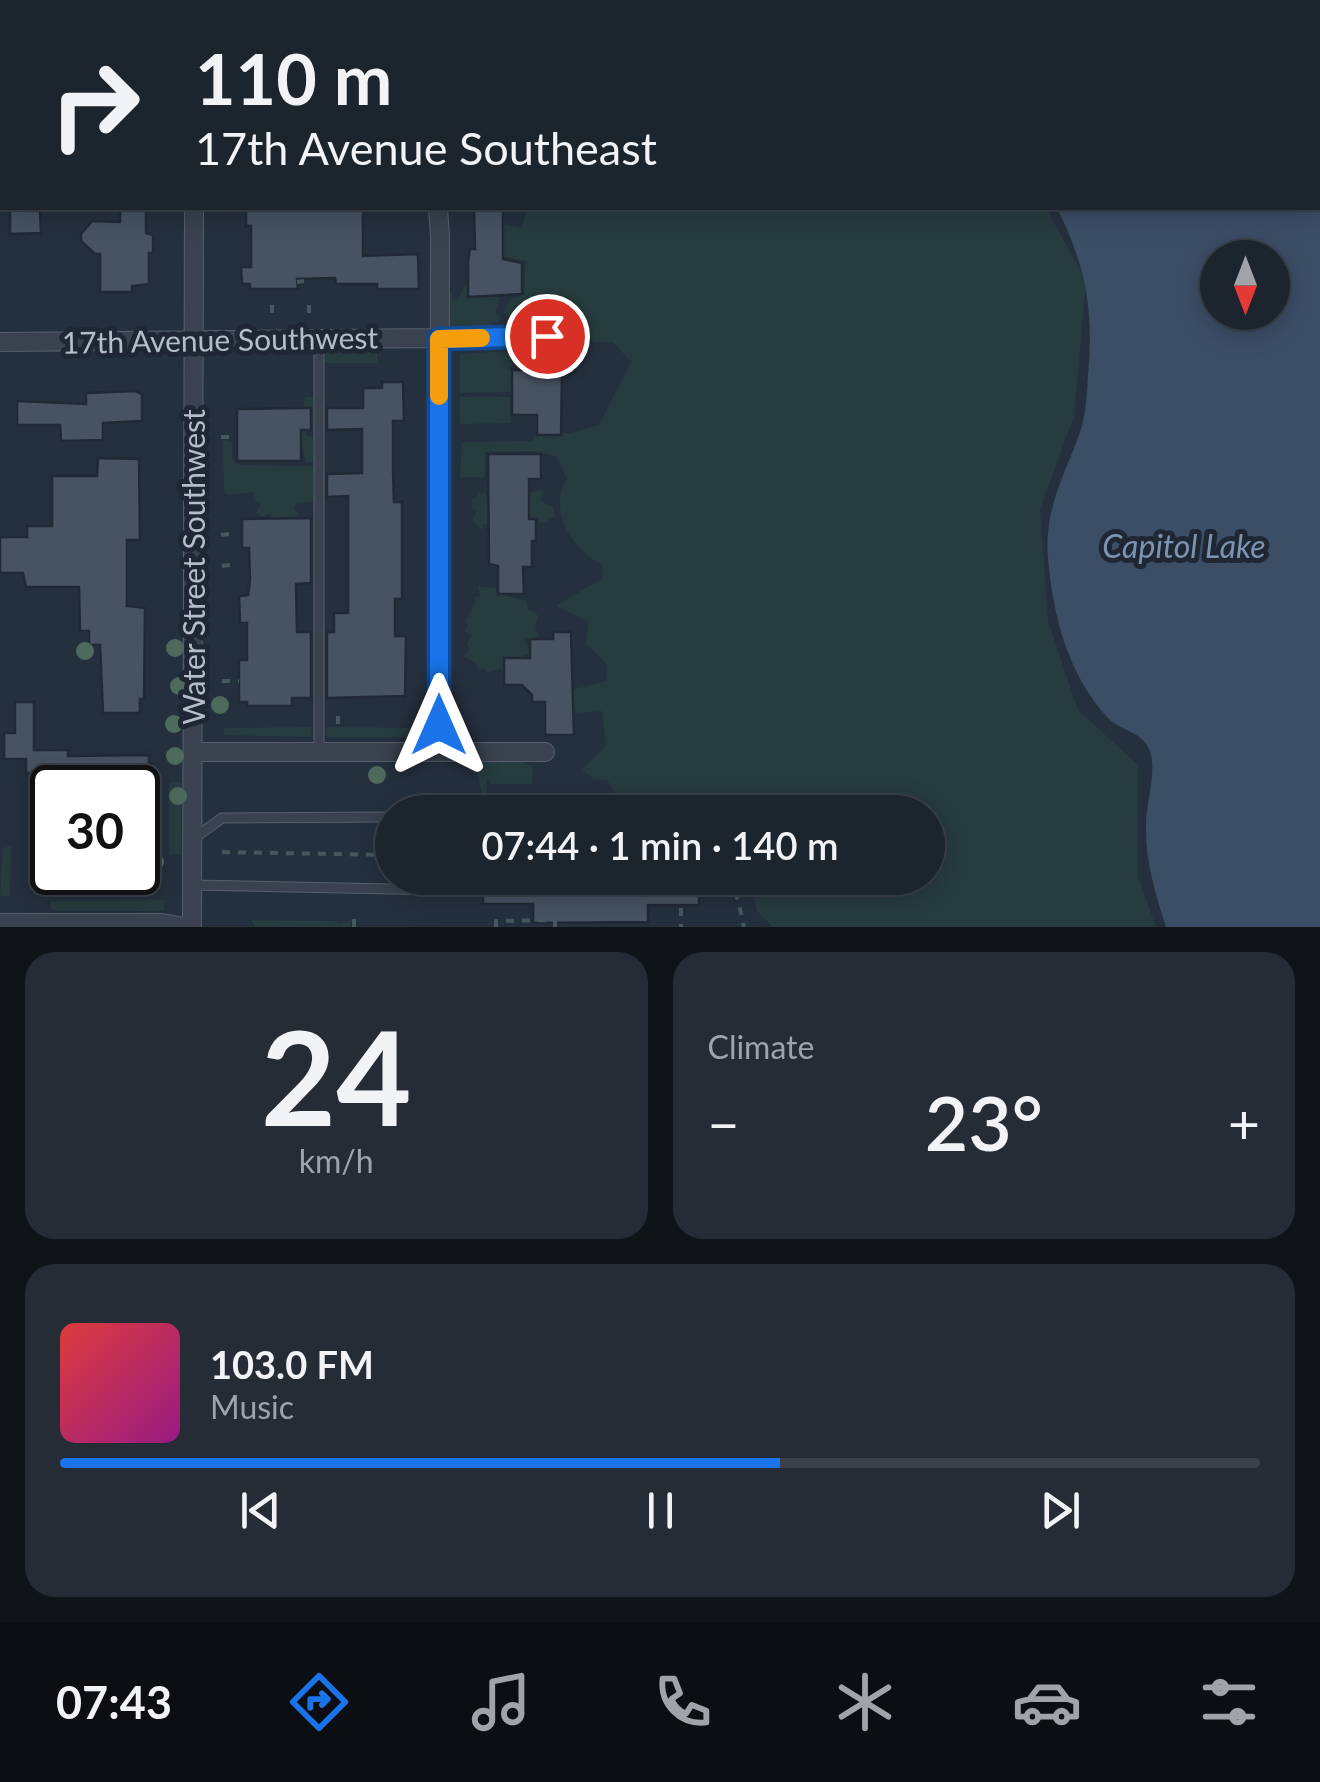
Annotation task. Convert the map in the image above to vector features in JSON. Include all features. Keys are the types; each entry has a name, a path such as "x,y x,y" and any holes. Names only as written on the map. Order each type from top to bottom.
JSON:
{"street":[{"name":"Water Street Southwest","path":"192,927 194,210"},
{"path":"438,210 439,750"},
{"name":"17th Avenue Southwest","path":"0,342 547,336"},
{"path":"194,752 546,752"},
{"path":"0,924 162,923 184,927"}],"lane":[{"path":"319,341 319,751"},
{"path":"193,839 222,818 375,816"},
{"path":"192,885 375,889"}],"path":[{"path":"297,282 304,282"},
{"path":"309,305 309,314"},
{"path":"272,306 272,314"},
{"path":"222,437 234,437"},
{"path":"222,535 229,534"},
{"path":"222,566 230,565"},
{"path":"222,682 239,682"},
{"path":"338,714 338,724"},
{"path":"222,852 375,856"},
{"path":"735,895 744,927"},
{"path":"681,908 681,927"},
{"path":"354,918 354,927"},
{"path":"496,927 496,921 555,920 555,927"}],"green space":[{"path":"527,210 1047,210 1086,281 1074,416 1040,509 1048,621 1078,710 1138,765 1138,877 1156,927 773,927 757,911 754,895 945,895 945,795 617,795 607,780 594,779 582,770 606,746 602,711 561,714 555,706 575,689 607,681 606,663 586,643 589,622 556,606 603,578 601,564 580,548 565,527 560,503 567,478 556,456 533,451 485,452 485,477 460,477 462,442 532,441 538,432 570,433 599,425 631,362 613,342 591,341 556,328 527,327 503,313 510,299 524,295 526,261 481,253 497,223 521,228"},
{"path":"464,287 500,295 495,313 501,317 491,325 482,346 476,347 444,333 443,295 450,289 453,299 458,300"},
{"path":"509,351 519,362 507,368 511,370 511,392 460,393 460,354"},
{"path":"377,352 377,363 324,363 326,353"},
{"path":"305,397 313,397 313,429 306,430 305,435 313,438 313,462 306,462 302,447"},
{"path":"460,397 510,397 511,423 460,424"},
{"path":"223,441 232,442 232,459 240,465 313,466 313,502 297,503 294,507 299,515 291,519 271,517 271,513 263,517 256,513 261,505 254,492 227,495"},
{"path":"541,490 544,503 553,506 555,518 548,518 548,522 539,523 539,517 533,519 535,524 484,524 482,530 472,520 477,511 472,508 472,499 477,498 478,492 488,497 492,493 525,494"},
{"path":"478,586 496,588 496,593 526,601 529,611 538,616 535,628 540,637 535,636 534,642 526,638 524,643 535,649 533,654 524,655 522,662 509,671 479,671 475,662 462,656 470,650 467,645 471,635 465,631 465,621 475,597 480,596"},
{"path":"312,727 311,737 224,735 224,728"},
{"path":"326,727 416,728 416,737 327,737"},
{"path":"474,761 522,761 533,767 532,784 490,784 487,778 486,795 482,794"},
{"path":"169,782 181,782 181,854 169,854"},
{"path":"11,846 10,896 0,896 3,848"},
{"path":"164,900 164,911 51,909 51,901"},
{"path":"251,920 338,924 350,921 350,927 255,927"}],"water":[{"name":"Capitol Lake","path":"1058,210 1320,210 1320,927 1166,927 1147,851 1146,815 1152,766 1149,749 1141,739 1108,718 1082,683 1065,644 1050,580 1049,525 1087,398 1090,330 1081,269"}],"building":[{"path":"10,210 40,210 41,233 10,234"},
{"path":"120,210 146,210 146,233 153,235 149,284 132,286 132,292 100,292 100,254 81,241 81,234 92,221 120,222"},
{"path":"246,210 363,210 363,256 418,254 419,289 336,284 335,278 297,279 298,289 250,289 250,284 242,284 241,267 251,267 251,226 246,226"},
{"path":"474,210 503,210 503,259 522,263 522,294 468,297 468,261 470,249 475,249"},
{"path":"575,347 575,373 562,373 561,435 537,435 537,415 512,415 512,370 547,370 547,350"},
{"path":"382,382 403,382 404,421 393,421 393,470 394,502 402,502 402,599 395,599 395,636 406,636 405,696 327,698 327,632 334,632 334,613 348,613 348,496 327,497 327,474 362,473 362,429 327,430 327,408 363,408 363,388 382,388"},
{"path":"86,393 142,394 142,421 103,423 103,440 61,441 60,425 17,425 17,401 86,404"},
{"path":"311,408 311,430 301,430 301,461 237,461 237,409"},
{"path":"488,454 541,454 541,479 529,479 529,519 536,519 536,541 532,541 532,567 523,567 524,594 498,594 498,566 489,564"},
{"path":"98,458 139,459 140,540 127,540 127,606 145,608 144,699 140,699 140,713 103,713 100,645 89,645 89,631 80,631 79,587 26,587 23,573 0,573 0,537 27,537 27,526 52,526 52,476 97,476"},
{"path":"311,518 311,583 296,584 297,632 311,632 311,698 292,698 292,706 247,706 247,702 239,702 239,660 247,660 247,623 240,623 239,596 248,595 250,580 249,548 242,548 242,519"},
{"path":"553,632 571,632 574,735 545,735 545,702 532,702 532,695 522,685 504,685 504,658 530,658 530,639 553,639"},
{"path":"15,702 34,702 34,750 68,750 68,756 149,755 149,765 30,765 30,773 26,773 26,759 4,759 4,733 15,733"},
{"path":"483,895 699,895 699,905 648,905 648,922 533,923 533,904 483,904"}],"slow traffic":[{"path":"439,396 439,339 481,338"}],"route":[{"path":"439,725 439,339 547,336"}]}
